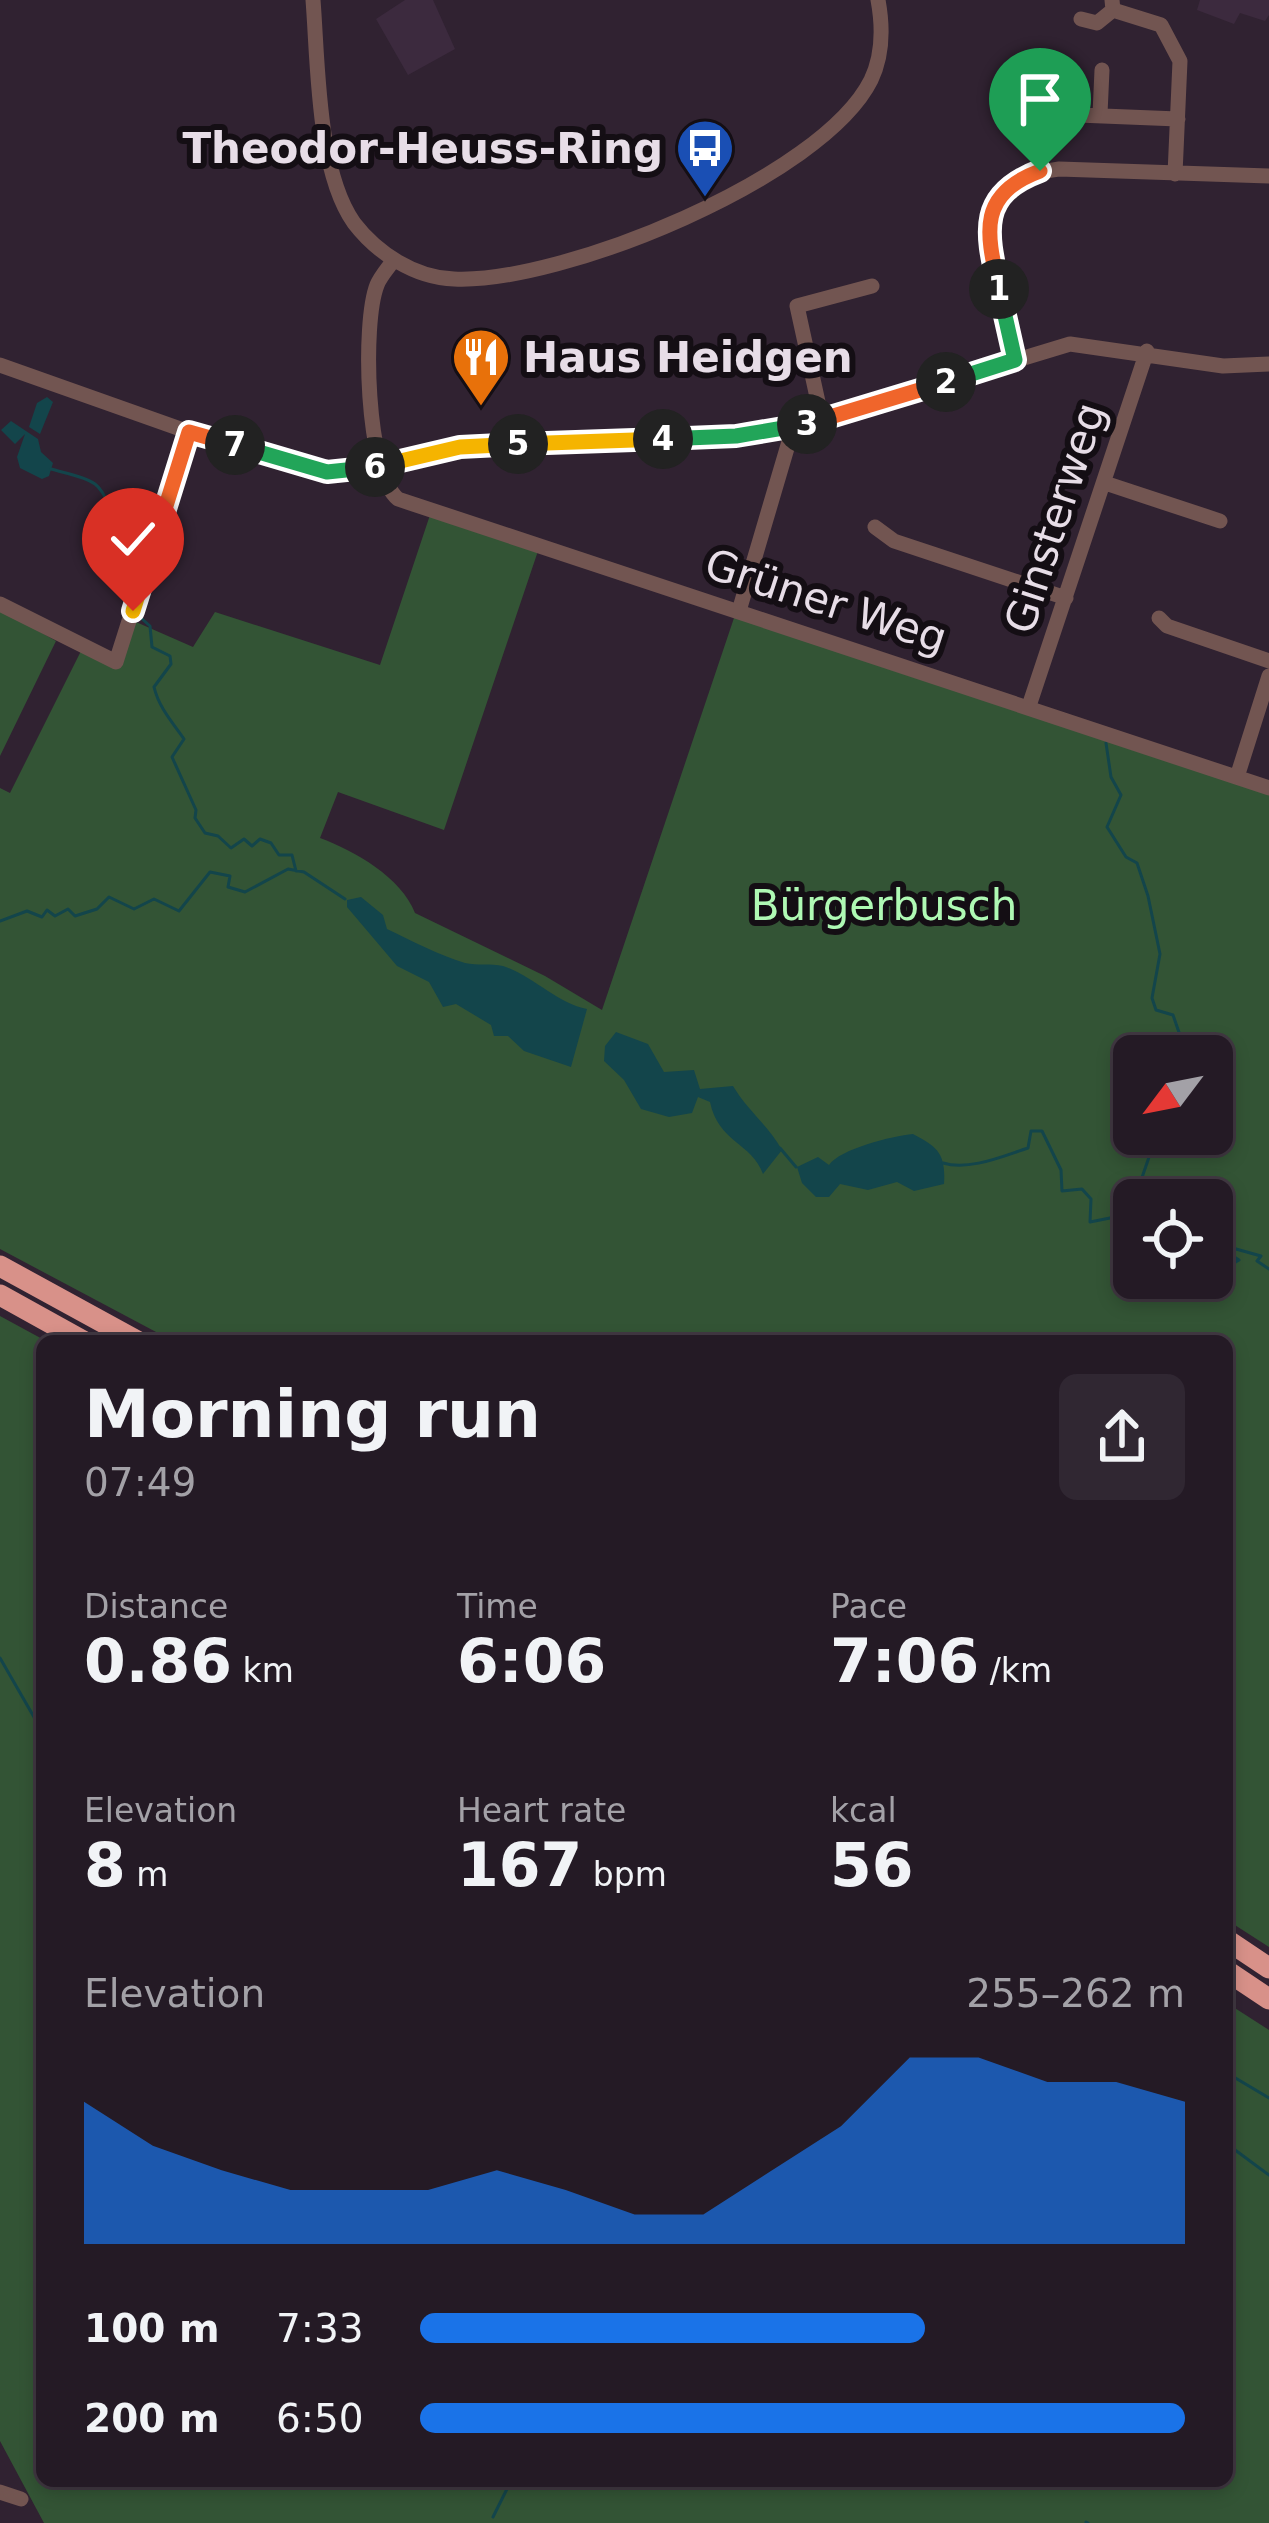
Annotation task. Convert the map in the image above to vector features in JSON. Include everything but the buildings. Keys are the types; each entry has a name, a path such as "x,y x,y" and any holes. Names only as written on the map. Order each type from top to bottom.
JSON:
{"highway":[{"path":"0,1266 126,1335"},
{"path":"0,1295 72,1335"},
{"path":"1233,1944 1269,1968"},
{"path":"1233,1974 1269,1999"}],"street":[{"path":"313,0 321,100 338,188 352,220 393,261 450,280 622,245 713,206 834,129 859,100 878,64 878,0"},
{"path":"1081,19 1096,23 1113,5 1161,26 1180,61 1175,174"},
{"path":"1100,114 1102,70"},
{"path":"1040,171 1053,114 1178,118"},
{"path":"1015,360 989,227 998,196 1040,171 1269,176"},
{"path":"378,466 371,430 373,319 376,286 393,261"},
{"path":"822,420 797,306 872,286"},
{"path":"0,365 189,432 327,472 460,447 736,436 793,428 1070,344 1147,351 1223,366 1269,364"},
{"name":"Ginsterweg","path":"1029,706 1147,351"},
{"path":"739,610 793,428"},
{"path":"0,604 116,662 189,432"},
{"name":"Grüner Weg","path":"378,466 387,490 398,499 1269,788"},
{"path":"1105,483 1220,521"},
{"path":"875,527 894,541 1066,598"},
{"path":"1160,618 1167,626 1269,661"},
{"path":"1237,777 1269,676"},
{"path":"0,2492 21,2499"}],"shaded area":[{"path":"405,0 433,0 455,49 408,75 376,19"},
{"path":"1200,0 1269,0 1269,15 1265,21 1240,13 1234,24 1197,10"},
{"path":"47,397 53,402 40,434 29,427 37,403"},
{"path":"11,421 38,439 41,452 53,463 49,476 42,479 20,468 17,457 25,434 15,444 1,430"},
{"path":"361,897 383,915 387,929 465,963 503,966 587,1009 571,1067 524,1051 508,1036 494,1036 491,1025 456,1004 443,1007 429,982 397,966 347,907 347,900"},
{"path":"616,1032 648,1044 664,1072 694,1070 700,1089 733,1086 782,1150 763,1174 751,1155 720,1126 710,1102 698,1097 692,1113 669,1117 641,1109 624,1080 604,1061 605,1046"},
{"path":"913,1134 939,1153 944,1184 914,1191 897,1182 868,1190 840,1184 829,1197 816,1197 802,1183 797,1167 818,1157 829,1165 855,1149"}],"green space":[{"name":"Bürgerbusch","path":"430,515 539,548 444,830 338,792 320,838 375,867 399,888 415,913 545,976 602,1010 736,612 1269,792 1269,1947 1233,1924 1233,1335 162,1335 0,1249 0,788 10,793 81,651 115,668 136,622 193,647 215,612 380,665"},
{"path":"0,609 56,641 0,756"},
{"path":"0,1316 36,1336 36,2487 1233,2487 1233,2007 1269,2030 1269,2523 44,2523 0,2441"}],"waterway":[{"path":"51,469 85,479 102,492 120,539 127,599"},
{"path":"140,617 150,626 152,647 170,656 171,664 154,687 184,739 172,757 196,810 195,818 205,833 218,836 231,848 244,839 252,846 260,839 271,843 279,855 292,855 296,871"},
{"path":"1106,743 1111,777 1121,795 1107,827 1126,857 1137,863 1160,954 1152,998 1156,1010 1173,1015 1180,1035"},
{"path":"0,921 27,911 42,917 47,910 55,916 68,909 75,916 97,909 109,897 134,909 154,899 179,911 210,872 230,876 228,887 245,892 288,869 304,872 345,899"},
{"path":"943,1163 975,1164 1028,1148 1031,1131 1042,1131 1061,1170 1062,1191 1082,1189 1091,1199 1090,1222 1113,1217"},
{"path":"780,1148 796,1167"},
{"path":"1141,1179 1150,1155"},
{"path":"1233,1250 1261,1256 1257,1261 1269,1269"},
{"path":"1233,1256 1239,1260 1233,1264"},
{"path":"0,1658 36,1721"},
{"path":"1233,2077 1269,2098"},
{"path":"1233,2148 1269,2175"},
{"path":"493,2517 508,2487"}],"place":[{"name":"Theodor-Heuss-Ring","path":"705,199"},
{"name":"Haus Heidgen","path":"481,408"}],"route":[{"path":"133,611 189,432 327,472 350,472 460,447 736,436 793,428 1015,360 989,245 991,211 998,196 1040,171"}]}
